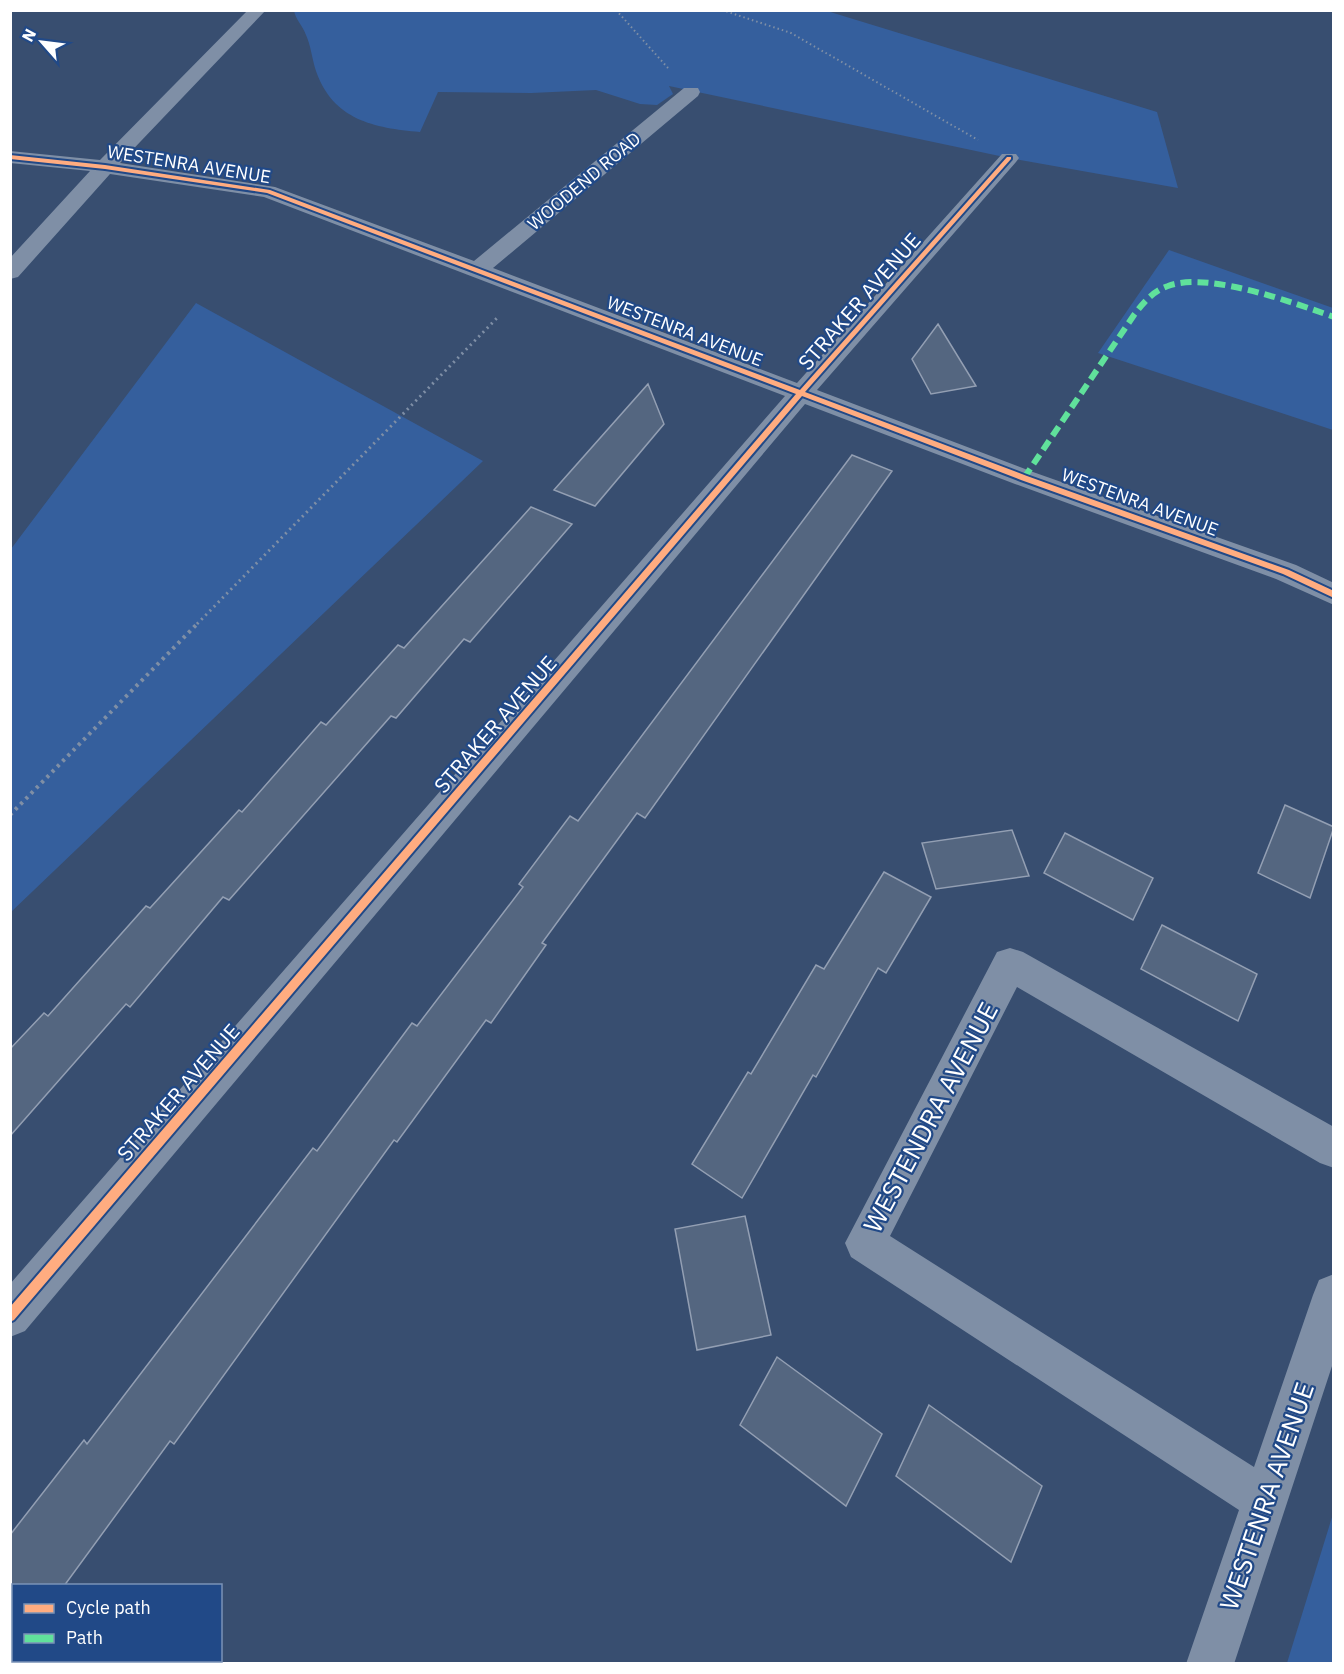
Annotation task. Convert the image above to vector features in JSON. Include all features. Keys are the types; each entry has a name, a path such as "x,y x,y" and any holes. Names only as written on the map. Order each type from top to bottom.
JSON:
{"street":[{"path":"10,272 105,167 258,10"},
{"name":"WOODEND ROAD","path":"477,270 690,92"},
{"name":"WESTENRA AVENUE","path":"10,157 105,167 268,191 1024,477 1286,572 1334,595"},
{"name":"STRAKER AVENUE","path":"10,1316 802,392 1009,158"},
{"name":"WESTENDRA AVENUE","path":"1264,1500 865,1243 1010,964 1334,1149"},
{"name":"WESTENRA AVENUE","path":"1210,1664 1334,1295"}],"path":[{"path":"616,10 690,92"},
{"path":"723,10 791,33 1009,158"},
{"path":"10,814 526,288"}],"shaded area":[{"path":"294,10 827,11 1157,112 1178,188 1009,158 669,86 673,94 657,105 640,104 596,90 531,93 438,92 420,132 387,128 357,118 344,111 333,101 323,88 308,39"},
{"path":"1169,250 1333,308 1333,430 1098,353"},
{"path":"196,303 483,461 11,912 11,549"},
{"path":"1333,1514 1333,1663 1287,1663"}],"building":[{"path":"938,324 976,386 931,394 912,359"},
{"path":"648,384 664,424 595,506 554,490"},
{"path":"852,455 892,471 645,818 637,813 542,943 546,945 491,1023 486,1020 397,1142 394,1140 174,1444 170,1441 65,1584 12,1584 10,1586 10,1535 84,1440 87,1444 313,1148 317,1151 412,1023 417,1026 523,887 519,884 570,816 578,821"},
{"path":"531,507 572,524 470,642 464,639 396,718 391,716 229,900 223,897 130,1007 126,1004 10,1136 10,1049 44,1013 48,1016 146,906 150,908 239,810 242,812 321,722 326,725 398,645 404,648"},
{"path":"1285,805 1334,827 1310,898 1258,873"},
{"path":"1012,830 1029,876 936,889 922,843"},
{"path":"1065,833 1153,878 1133,920 1044,873"},
{"path":"884,872 931,897 886,973 878,968 816,1077 813,1075 742,1198 692,1164 748,1072 751,1074 816,965 824,969"},
{"path":"1162,925 1257,974 1238,1021 1141,969"},
{"path":"745,1216 771,1335 697,1350 675,1229"},
{"path":"777,1357 882,1434 846,1506 740,1425"},
{"path":"929,1405 1042,1486 1011,1562 896,1476"}],"marked path":[{"path":"1024,478 1134,315 1146,300 1160,289 1173,284 1210,283 1276,298 1334,317"}],"cycle path":[{"path":"10,157 105,167 268,191 1024,478 1286,572 1334,595"},
{"path":"10,1316 802,392 1009,158"}]}
